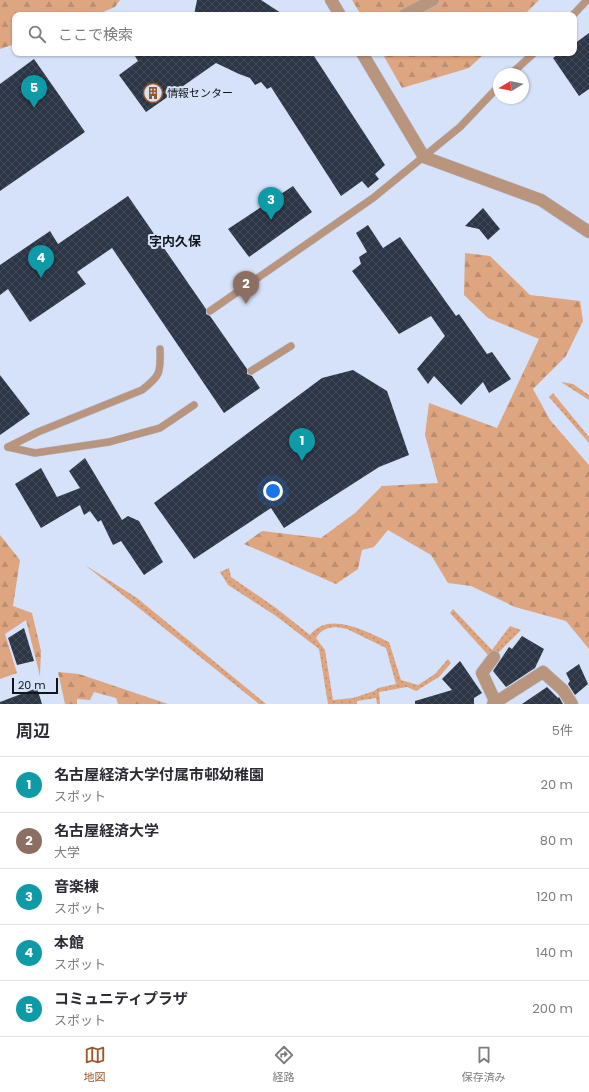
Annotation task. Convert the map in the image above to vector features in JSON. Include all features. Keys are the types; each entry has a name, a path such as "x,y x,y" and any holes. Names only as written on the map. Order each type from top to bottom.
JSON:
{"street":[{"path":"331,0 338,12"},
{"path":"410,12 433,0"},
{"path":"364,56 424,156 541,200 589,232"},
{"path":"494,657 482,673 495,703 543,672 563,690 572,704"}],"lane":[{"path":"576,12 587,0"},
{"path":"518,68 531,56"},
{"path":"210,311 373,198 460,127 493,92"},
{"path":"251,370 291,346"},
{"path":"160,350 161,365 155,380 142,390 38,432 8,447 35,453 109,442 160,428 194,405"}],"green space":[{"path":"0,0 120,0 115,7 103,12 12,12 12,45 0,49"},
{"path":"352,0 539,0 527,12 359,12"},
{"path":"384,56 482,56 469,68 402,88"},
{"path":"465,253 490,256 530,295 580,301 583,321 566,356 533,389 550,420 589,465 589,649 566,621 515,607 471,586 448,583 431,555 388,530 374,547 362,550 358,569 336,584 244,544 262,531 321,538 355,513 382,486 438,483 425,435 429,403 497,428 539,339 488,318 464,295"},
{"path":"561,382 573,384 589,395 589,400"},
{"path":"553,393 589,437 589,443 549,397"},
{"path":"0,535 20,560 13,606 32,613 41,651 40,676 26,620 5,634 17,673 0,679"},
{"path":"85,565 137,598 266,704 259,704"},
{"path":"229,568 231,577 276,608 310,635 318,628 327,624 338,624 348,625 389,642 401,680 418,685 435,674 448,659 451,663 439,677 416,691 407,687 379,692 380,704 377,704 376,698 357,701 357,704 328,704 319,649 276,616 228,585 220,572","holes":["336,627 347,629 386,648 396,684 378,688 374,691 353,698 333,700 325,650 316,638 322,631 327,629"]},
{"path":"453,609 492,650 510,626 521,630 494,657 488,655 450,613"},
{"path":"58,672 79,674 168,704 118,704 116,698 94,692 90,700 77,699 77,704 65,704"}],"building":[{"path":"197,0 261,0 279,12 195,12"},
{"path":"589,33 589,89 579,96 553,58 556,56 577,56 577,42"},
{"path":"135,56 314,56 385,165 375,174 379,179 368,188 362,181 341,196 271,87 267,89 261,82 255,85 250,78 216,63 146,112 119,75 138,61"},
{"path":"34,59 85,132 0,191 0,84"},
{"path":"293,186 312,212 249,257 228,229"},
{"path":"128,196 206,309 206,314 210,316 247,369 247,374 252,376 260,388 224,413 112,248 77,272 86,284 30,322 8,289 0,295 0,265 50,231 58,244"},
{"path":"483,208 500,229 488,240 479,229 465,226"},
{"path":"368,225 383,248 400,237 456,316 459,314 487,354 492,352 511,379 489,393 483,382 461,405 434,376 428,384 417,369 445,336 431,316 399,334 352,271 361,264 359,257 367,252 356,233"},
{"path":"353,370 387,391 409,455 379,467 284,528 271,508 194,559 154,503 322,378"},
{"path":"0,375 30,414 0,435"},
{"path":"85,458 122,520 128,516 139,521 163,562 144,575 121,541 113,545 101,520 98,522 90,511 84,515 80,505 41,528 15,484 41,468 57,497 80,488 69,471"},
{"path":"24,628 34,661 17,665 8,638"},
{"path":"522,636 544,649 535,668 506,687 493,671 509,647 512,649"},
{"path":"460,661 482,693 474,698 474,704 415,704 415,701 452,690 442,679"},
{"path":"579,664 588,684 575,695 568,684 570,681 566,673"},
{"path":"547,687 558,698 559,697 563,704 522,704"},
{"path":"37,688 42,704 0,704 0,702"}],"place":[{"name":"情報センター","path":"153,93"},
{"name":"コミュニティプラザ","path":"34,108"},
{"name":"音楽棟","path":"271,220"},
{"name":"本館","path":"41,278"},
{"name":"名古屋経済大学","path":"246,304"},
{"name":"名古屋経済大学付属市邨幼稚園","path":"302,461"}],"district":[{"name":"字内久保","path":"175,241"}]}
